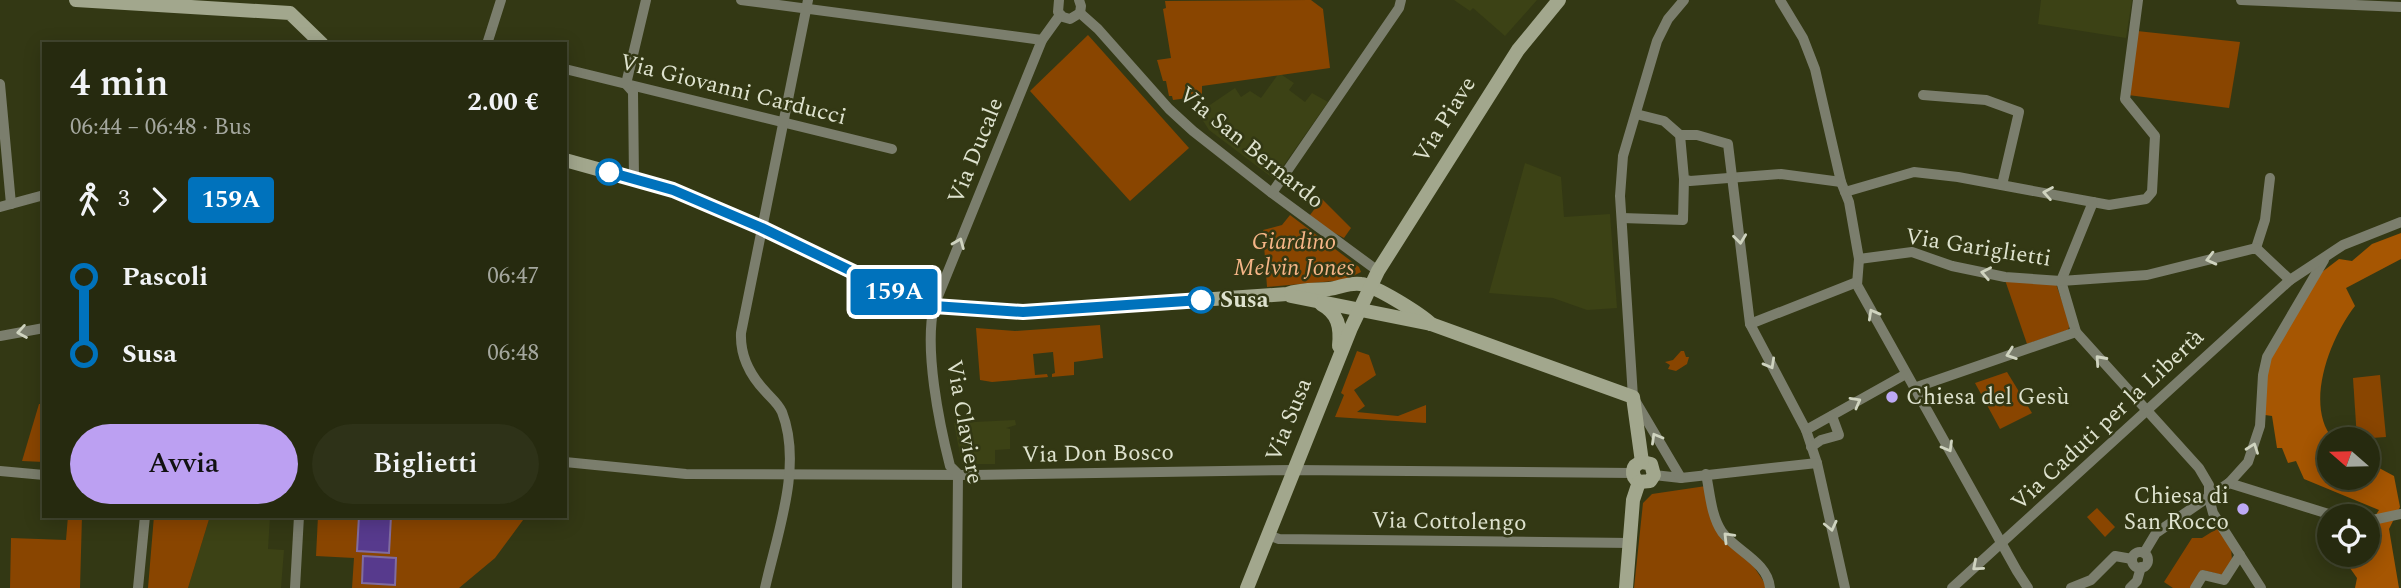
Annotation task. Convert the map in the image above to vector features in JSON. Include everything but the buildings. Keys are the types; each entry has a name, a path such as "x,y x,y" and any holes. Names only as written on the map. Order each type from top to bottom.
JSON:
{"street":[{"path":"76,0 289,7 320,42"},
{"path":"488,42 501,0"},
{"path":"634,179 633,93 626,84 646,0"},
{"path":"741,0 807,4 1042,40"},
{"path":"1059,0 1057,8 1060,15 1070,19 1080,13 1082,6 1079,0"},
{"path":"1272,193 1399,8 1401,0"},
{"name":"Via Piave","path":"1378,271 1504,71 1559,0"},
{"path":"1626,588 1638,472 1620,176 1623,156 1657,41 1668,19 1684,0"},
{"path":"1780,0 1803,38 1815,69 1849,202 1859,260 1857,282 1906,374 2028,588"},
{"path":"1685,178 1690,181 1791,174 1843,187 1914,172 2109,205 2141,201 2151,192 2155,136 2125,99 2138,0"},
{"path":"2241,0 2401,7"},
{"path":"765,588 791,473 787,433 781,410 750,371 740,343 807,4"},
{"name":"Via San Bernardo","path":"1080,13 1098,29 1169,109 1193,131 1378,271"},
{"name":"Via Ducale","path":"934,306 1042,40 1060,15"},
{"name":"Via Giovanni Carducci","path":"567,69 892,149"},
{"path":"0,84 11,204"},
{"path":"1923,95 1986,100 2019,112 2002,185"},
{"path":"1636,114 1664,121 1680,135 1697,135 1728,144 1750,324 1809,439 1817,463 1845,588"},
{"path":"1622,218 1683,220 1685,178 1680,135"},
{"path":"567,161 673,190 762,228 897,293 934,306 1023,312 1287,294 1297,290 1335,288 1355,294 1360,301 1360,308"},
{"path":"2270,178 2265,220 2256,248 2290,280"},
{"path":"0,207 42,196"},
{"path":"2093,202 2061,281 2076,332 2199,468 2209,485 2213,513 2261,588"},
{"name":"Via Caduti per la Libertà","path":"1952,588 2290,280 2343,245 2401,222"},
{"name":"Via Gariglietti","path":"1859,260 1912,252 1952,266 2005,276 2061,281 2147,275 2256,248"},
{"path":"2144,553 2156,533 2229,483 2248,462 2260,426 2263,375 2267,357 2326,256"},
{"name":"Via Susa","path":"1247,588 1338,361 1378,271"},
{"path":"1750,324 1857,282"},
{"path":"1335,288 1343,284 1359,283 1370,286 1431,324"},
{"path":"1287,294 1297,299 1360,308 1431,324 1634,401 1681,478"},
{"path":"1314,300 1328,308 1336,317 1340,337 1338,361"},
{"name":"Via Claviere","path":"934,306 931,320 935,394 950,466 958,474 957,588"},
{"path":"0,336 42,328"},
{"path":"1914,388 2076,332"},
{"path":"1788,465 1803,456 1809,439 1832,415 1906,374"},
{"path":"1809,439 1821,440 1839,435 1832,415"},
{"name":"Via Don Bosco","path":"567,462 686,474 1293,470 1638,472"},
{"path":"1638,472 1651,464 1654,475 1681,478 1817,463"},
{"path":"0,471 42,475"},
{"path":"1706,474 1715,521 1723,534 1765,571 1770,588"},
{"path":"2229,483 2317,510"},
{"path":"2380,518 2401,514"},
{"path":"138,588 145,518"},
{"path":"295,588 299,518"},
{"name":"Via Cottolengo","path":"1268,535 1279,539 1631,543"},
{"path":"2132,559 2136,553 2144,553"},
{"path":"2130,588 2141,568 2148,562 2144,553"},
{"path":"2194,588 2203,575 2224,580 2240,555"},
{"path":"2071,588 2091,580 2115,556 2132,559"},
{"path":"2132,559 2134,564 2141,568"}],"shaded area":[{"path":"1454,0 1537,0 1505,36 1473,8 1470,11"},
{"path":"2041,0 2132,0 2126,38 2038,24"},
{"path":"1279,73 1294,83 1289,90 1305,102 1312,93 1328,102 1274,179 1209,130 1198,113 1235,88 1241,97 1250,91 1261,98"},
{"path":"1525,163 1561,177 1564,217 1610,214 1617,308 1587,310 1553,298 1489,293"},
{"path":"2401,233 2401,259 2346,288 2355,306 2329,353 2324,372 2321,408 2326,427 2317,427 2317,484 2304,479 2296,461 2288,463 2282,448 2277,448 2272,416 2265,415 2266,376 2270,359 2322,272 2339,259 2352,261 2372,244"},
{"path":"1015,420 1016,425 1006,428 1010,429 1010,449 995,450 995,464 962,464 954,423"},
{"path":"2380,468 2394,476 2400,507 2389,529 2399,588 2355,588 2357,578 2349,567 2380,567 2380,504 2364,504 2331,490 2380,490"},
{"path":"209,518 270,518 268,549 284,550 281,588 188,588"},
{"path":"359,518 391,518 389,553 357,551"},
{"path":"363,556 396,558 395,585 362,583"}],"green space":[{"path":"1311,0 1323,9 1330,68 1202,86 1202,96 1173,100 1172,96 1169,96 1157,60 1171,58 1163,9 1166,8 1165,1"},
{"path":"2137,31 2240,42 2229,108 2128,95"},
{"path":"1088,35 1189,148 1130,201 1030,91"},
{"path":"1322,199 1351,228 1344,238 1307,219"},
{"name":"Giardino Melvin Jones","path":"1290,215 1359,267 1361,272 1345,280 1267,287 1263,230 1282,225"},
{"path":"2005,280 2056,284 2070,324 2068,330 2027,344"},
{"path":"1100,325 1103,358 1074,362 1074,375 1052,377 1055,373 1053,352 1033,354 1035,375 1047,374 1048,377 992,382 980,380 976,328 1015,331"},
{"path":"1357,351 1369,355 1376,375 1354,390 1365,406 1357,412 1398,416 1426,405 1426,423 1335,417"},
{"path":"1681,351 1689,357 1687,364 1676,371 1668,369 1670,365 1665,362 1673,360"},
{"path":"2007,372 2032,413 2000,429 1975,383"},
{"path":"2380,375 2386,437 2380,437 2380,427 2356,427 2353,378"},
{"path":"39,404 42,404 42,462 22,461"},
{"path":"1706,486 1712,521 1754,567 1768,588 1634,588 1643,503 1652,494"},
{"path":"2097,508 2115,527 2105,537 2087,517"},
{"path":"68,518 82,518 80,588 10,588 11,538 66,540"},
{"path":"154,518 209,518 188,588 148,588"},
{"path":"318,518 525,518 495,558 459,588 352,588 354,558 316,556"},
{"path":"2218,528 2231,548 2232,560 2222,575 2203,570 2191,588 2173,588 2164,582 2192,538 2202,538"}],"bus line":[{"name":"159A","path":"609,172 673,190 762,228 897,293 934,306 1023,312 1201,300"}],"place":[{"name":"Susa","path":"1201,300"},
{"name":"Chiesa del Gesù","path":"1892,397"},
{"name":"Chiesa di San Rocco","path":"2243,509"}]}
